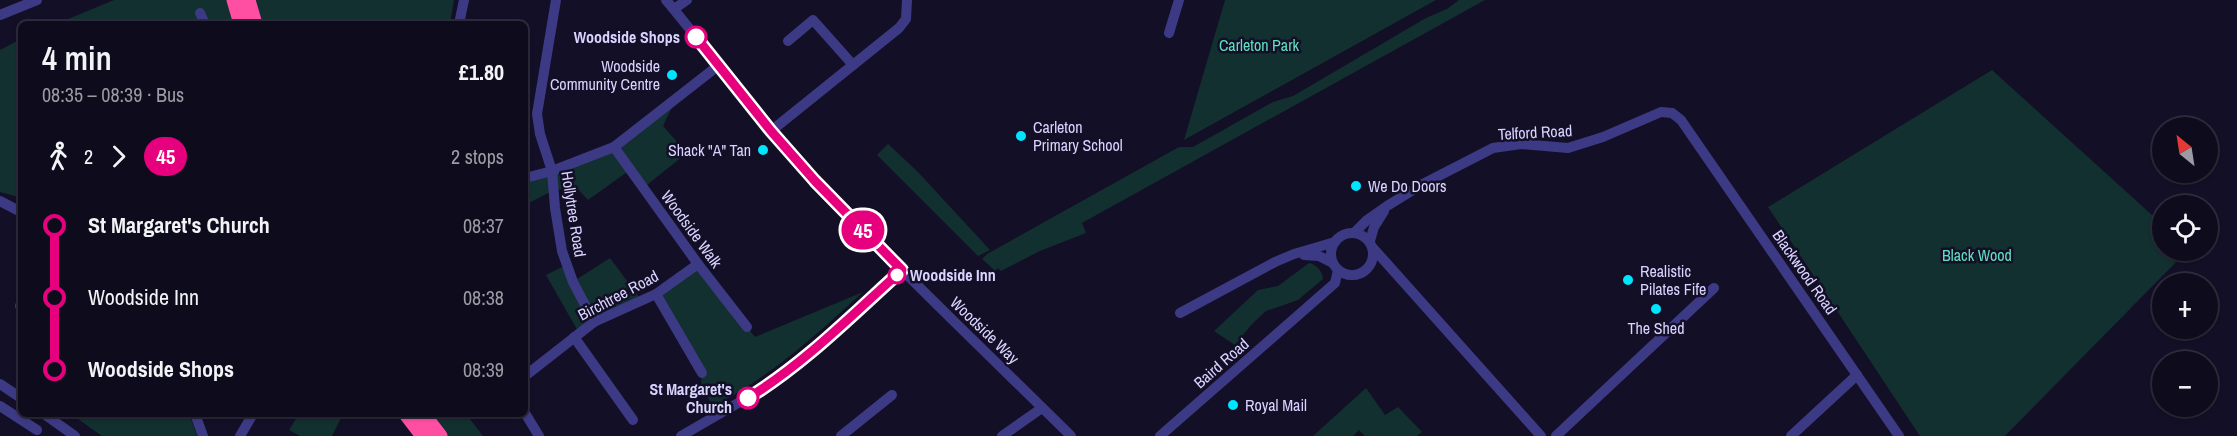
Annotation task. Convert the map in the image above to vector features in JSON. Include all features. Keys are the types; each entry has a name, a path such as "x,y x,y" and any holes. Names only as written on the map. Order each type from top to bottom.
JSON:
{"highway":[{"path":"234,0 240,21"},
{"path":"248,0 254,21"},
{"path":"408,417 423,436"},
{"path":"425,417 440,436"}],"street":[{"path":"0,15 37,0"},
{"path":"460,21 464,0"},
{"name":"Hollytree Road","path":"556,0 537,114 540,134 552,171 562,251 573,282 594,322"},
{"name":"Woodside Way","path":"666,0 771,131 815,181 1071,436"},
{"path":"674,9 687,0"},
{"path":"771,131 903,24 907,13 907,0"},
{"path":"1169,33 1179,0"},
{"path":"788,41 813,20 853,65"},
{"path":"528,177 552,171 614,147 719,65"},
{"name":"Telford Road","path":"1354,233 1367,220 1421,185 1493,148 1521,144 1568,148 1603,137 1665,111 1675,114 1686,127"},
{"name":"Blackwood Road","path":"1686,127 1899,436"},
{"name":"Woodside Walk","path":"614,147 698,264 747,327"},
{"path":"0,201 18,210"},
{"name":"Telford Road","path":"1371,245 1374,227 1387,206"},
{"path":"1335,267 1332,248 1335,242 1342,235 1360,234 1541,436"},
{"path":"1180,313 1294,254 1335,242"},
{"path":"1364,272 1373,260 1371,245"},
{"path":"1294,254 1319,256 1348,276 1382,270 1398,279"},
{"name":"Birchtree Road","path":"528,374 594,322 656,294 698,264"},
{"name":"Baird Road","path":"1160,436 1335,283 1335,267"},
{"path":"681,436 778,380 818,347 902,270"},
{"name":"Baird Road","path":"1303,312 1364,272"},
{"path":"1556,436 1714,288"},
{"path":"656,294 702,373"},
{"path":"574,337 633,420"},
{"path":"1791,436 1857,375"},
{"path":"0,384 18,396"},
{"path":"842,436 892,395"},
{"path":"0,406 37,430"},
{"path":"1002,436 1042,408"},
{"path":"53,417 75,436"},
{"path":"196,417 203,436"},
{"path":"240,436 251,417"},
{"path":"527,417 539,436"}],"green space":[{"path":"114,0 227,0 233,21 63,21"},
{"path":"256,0 454,0 450,21 261,21"},
{"name":"Carleton Park","path":"1225,0 1436,0 1184,140"},
{"path":"1459,0 1485,0 1082,223 1086,233 1040,251 1001,271 998,268 995,271 982,259 987,254 1179,147 1193,147 1273,102 1293,96"},
{"path":"18,41 18,198 0,192 0,50"},
{"name":"Black Wood","path":"1992,70 2152,215 2152,261 2177,261 2165,273 2152,273 2152,287 2005,436 1920,436 1768,207"},
{"path":"676,99 663,126 687,153 643,188 630,170 588,200 576,187 554,190 528,203 528,177 603,153"},
{"path":"888,144 918,172 990,250 978,256 877,155"},
{"path":"610,258 642,301 579,333 546,275 566,265 574,281"},
{"path":"1309,263 1319,269 1323,279 1298,300 1266,311 1235,345 1214,331 1258,290 1278,286"},
{"path":"698,264 755,337 863,292 774,368 713,407 701,385 702,373 656,294"},
{"path":"1366,388 1385,415 1398,407 1422,432 1417,436 1365,436 1359,430 1353,436 1313,436"},
{"path":"75,417 190,417 197,436 102,436"},
{"path":"297,417 342,417 332,436 300,436 289,430"},
{"path":"431,417 468,417 483,436 447,436"}],"bus line":[{"name":"45","path":"696,37 771,131 815,181 902,270 818,347 778,380 748,398"}],"place":[{"name":"Woodside Shops","path":"696,37"},
{"name":"Woodside Community Centre","path":"672,75"},
{"name":"Carleton Primary School","path":"1021,136"},
{"name":"Shack \"A\" Tan","path":"763,150"},
{"name":"We Do Doors","path":"1356,186"},
{"name":"Woodside Inn","path":"897,275"},
{"name":"Realistic Pilates Fife","path":"1628,280"},
{"name":"The Shed","path":"1656,309"},
{"name":"St Margaret's Church","path":"748,398"},
{"name":"Royal Mail","path":"1233,405"}]}
